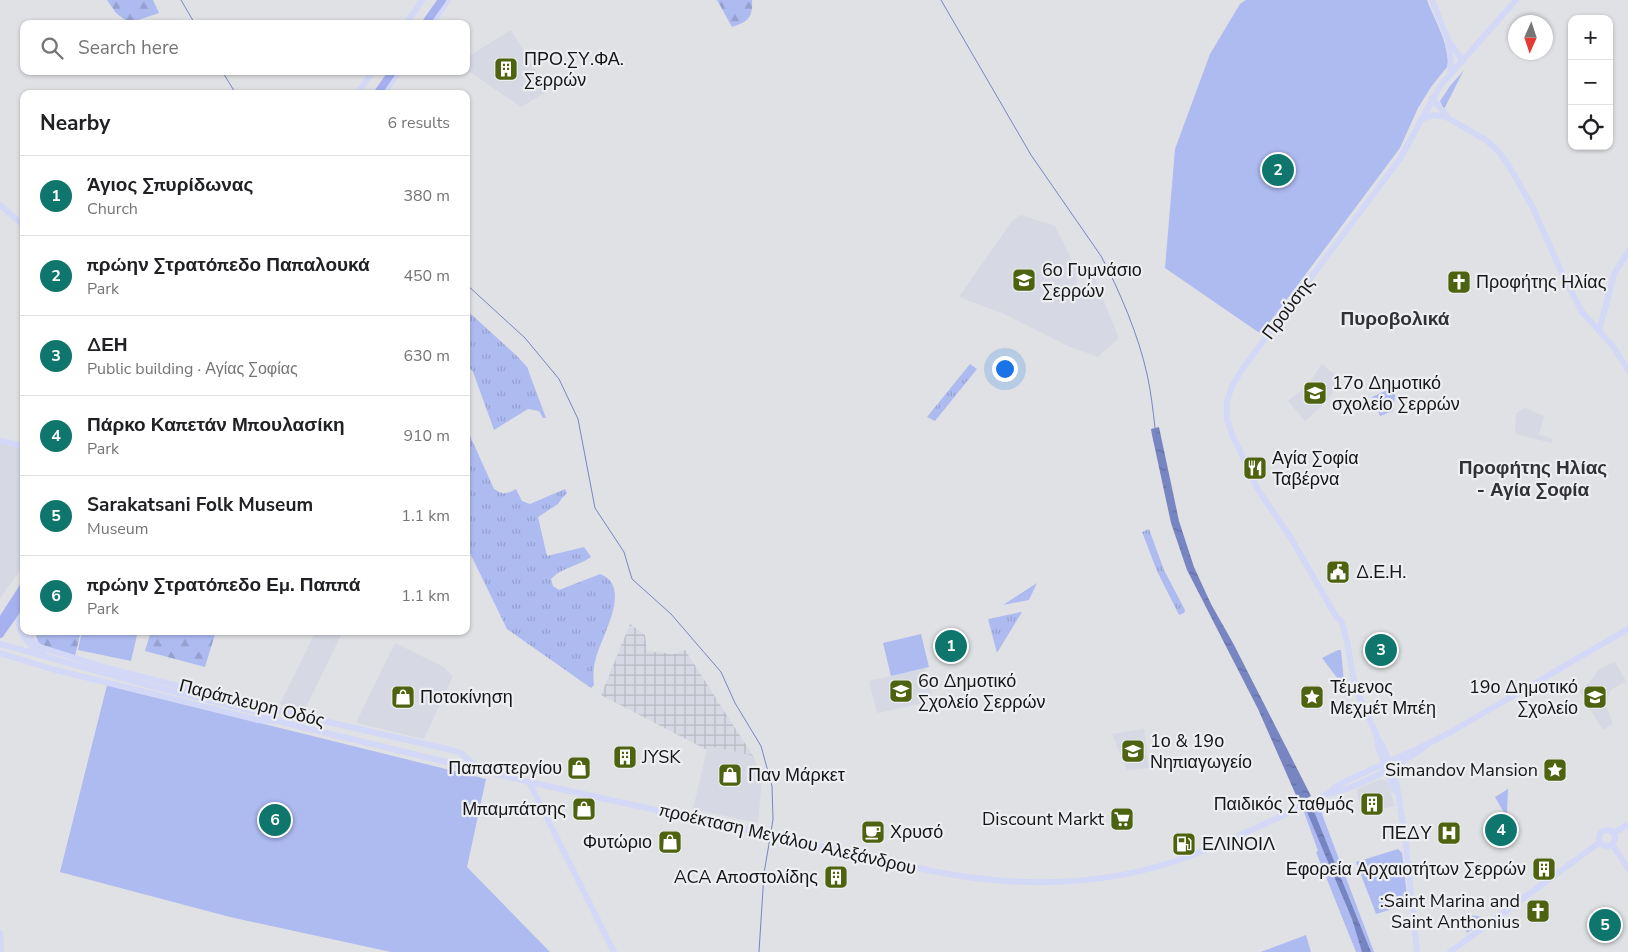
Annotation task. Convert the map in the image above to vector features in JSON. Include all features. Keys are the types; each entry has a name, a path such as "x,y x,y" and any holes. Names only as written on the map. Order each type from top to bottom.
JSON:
{"main road":[{"path":"409,20 422,0"},
{"path":"428,20 442,0"},
{"path":"435,20 448,0"},
{"path":"1432,0 1448,40 1452,61 1448,77"},
{"name":"Προύσης","path":"1388,765 1384,748 1354,686 1347,642 1341,620 1254,480 1228,424 1227,402 1238,375 1390,174 1407,148 1432,98 1448,77 1516,0"},
{"path":"1448,40 1464,61"},
{"path":"360,90 370,75"},
{"path":"380,90 390,75"},
{"path":"387,90 396,75"},
{"path":"1432,98 1441,111 1452,120 1486,140 1502,157 1535,212 1579,306 1612,345 1628,370"},
{"path":"1422,119 1434,115 1452,120"},
{"path":"0,205 20,222"},
{"path":"1599,331 1613,277 1618,265 1628,252"},
{"path":"0,441 20,445"},
{"path":"20,598 18,607 20,630"},
{"path":"0,614 20,598"},
{"path":"0,623 20,598"},
{"path":"0,634 18,607"},
{"path":"1326,795 1335,787 1427,746 1628,629"},
{"path":"21,635 36,650 54,660"},
{"name":"Παράπλευρη Οδός","path":"30,635 37,645 50,651 107,668 246,703 461,753 480,770"},
{"name":"προέκταση Μεγάλου Αλεξάνδρου","path":"0,644 54,660 260,713 281,722"},
{"name":"προέκταση Μεγάλου Αλεξάνδρου","path":"0,653 61,671 258,720 281,722 528,782 955,876 1010,882 1062,882 1112,876 1170,862 1203,850 1326,795"},
{"path":"209,701 246,703"},
{"path":"1326,795 1344,790 1376,775 1388,765"},
{"path":"1388,765 1390,781 1397,795"},
{"path":"1388,765 1396,786 1407,852 1417,952"},
{"path":"1376,775 1384,776 1390,781"},
{"path":"528,782 614,952"},
{"path":"1612,844 1605,846 1600,842 1599,837 1602,831 1613,832 1628,825"},
{"path":"1612,844 1614,839 1613,832"},
{"path":"1450,952 1600,842"},
{"path":"1612,844 1628,869"},
{"path":"0,933 2,952"},
{"path":"1413,952 1415,944"}],"shaded area":[{"path":"511,30 548,91 521,107 470,72 470,56"},
{"name":"6ο Γυμνάσιο Σερρών","path":"1021,215 1055,226 1077,270 1077,290 1093,277 1095,279 1119,338 1098,357 1068,346 1002,313 959,297 1012,221"},
{"name":"17ο Δημοτικό σχολείο Σερρών","path":"1322,364 1342,381 1325,403 1305,421 1288,401 1307,386"},
{"path":"1525,408 1544,416 1539,434 1553,439 1552,443 1515,434 1516,413"},
{"path":"0,440 20,445 20,570 0,598"},
{"path":"630,624 645,635 647,651 675,654 685,650 753,756 716,747 707,750 601,695"},
{"path":"314,635 341,635 304,711 280,704"},
{"path":"395,643 444,667 453,676 424,739 356,723"},
{"name":"19ο Δημοτικό Σχολείο","path":"1615,662 1626,681 1611,690 1605,704 1613,724 1603,730 1579,691 1591,681 1599,669"},
{"name":"6ο Δημοτικό Σχολείο Σερρών","path":"925,668 933,701 877,713 869,681"},
{"name":"1ο & 19ο Νηπιαγωγείο","path":"1144,729 1149,768 1127,770 1112,734"},
{"path":"716,747 753,756 762,777 758,823 693,809 707,750"},
{"path":"1380,779 1388,783 1395,806 1363,814 1356,790"}],"green space":[{"path":"107,0 153,0 159,13 138,20 125,20 116,13"},
{"path":"717,0 752,0 752,11 746,21 732,27"},
{"path":"1246,0 1427,0 1441,33 1448,60 1447,67 1431,87 1418,108 1400,148 1261,334 1165,268 1175,149 1210,54 1240,4"},
{"path":"1464,70 1444,109 1440,101"},
{"path":"470,315 527,367 546,418 543,418 539,411 528,409 494,430 470,368"},
{"path":"970,364 977,369 935,421 927,417"},
{"path":"1394,387 1396,388 1393,411 1380,416 1372,397"},
{"path":"470,436 494,489 505,493 516,489 522,501 530,504 565,489 567,493 558,504 538,517 547,556 584,547 591,557 555,575 551,579 553,586 559,590 600,574 610,580 614,589 613,612 595,661 594,685 591,688 507,629 470,553"},
{"path":"1149,529 1164,570 1185,610 1184,613 1179,615 1157,571 1142,532"},
{"path":"1037,583 1029,600 1003,605"},
{"path":"1022,612 997,653 988,619"},
{"path":"921,634 929,667 891,676 883,643"},
{"path":"36,635 80,635 75,656 39,644"},
{"path":"81,635 137,635 131,661 78,650"},
{"path":"150,635 215,635 205,667 145,651"},
{"path":"1341,650 1344,682 1341,683 1322,658"},
{"path":"107,685 486,779 467,867 550,952 391,952 230,917 60,872"},
{"path":"1508,789 1507,816 1506,816 1495,797"},
{"path":"1319,806 1374,952 1356,952 1316,852 1318,851 1304,812"},
{"path":"1499,821 1510,839 1498,848"},
{"path":"1398,849 1402,853 1408,904 1376,914 1356,862"},
{"path":"1462,914 1483,917 1483,921 1467,933"},
{"path":"1306,935 1311,952 1261,952"}],"water":[{"path":"1159,427 1179,521 1194,567 1211,604 1311,796 1299,802 1258,709 1187,570 1171,523 1152,435 1151,429"},
{"path":"1313,809 1371,952 1362,952 1352,919 1307,812"}],"waterway":[{"path":"181,0 193,20"},
{"path":"941,0 1031,155 1108,269 1128,314 1139,345 1150,388 1155,428"},
{"path":"224,75 234,90"},
{"path":"470,288 525,338 559,379 578,419 595,508 624,552 632,579 671,614 721,672 735,703 761,746 772,786 773,819 771,832"},
{"path":"759,952 764,873 770,838"}],"place":[{"name":"ΠΡΟ.ΣΥ.ΦΑ. Σερρών","path":"506,69"},
{"name":"πρώην Στρατόπεδο Παπαλουκά","path":"1278,170"},
{"name":"6ο Γυμνάσιο Σερρών","path":"1024,280"},
{"name":"Προφήτης Ηλίας","path":"1459,282"},
{"name":"17ο Δημοτικό σχολείο Σερρών","path":"1315,393"},
{"name":"Αγία Σοφία Ταβέρνα","path":"1255,468"},
{"name":"Δ.Ε.Η.","path":"1338,572"},
{"name":"Άγιος Σπυρίδωνας","path":"951,646"},
{"name":"ΔΕΗ","path":"1381,650"},
{"name":"6ο Δημοτικό Σχολείο Σερρών","path":"901,691"},
{"name":"Ποτοκίνηση","path":"403,697"},
{"name":"Τέμενος Μεχμέτ Μπέη","path":"1312,697"},
{"name":"19ο Δημοτικό Σχολείο","path":"1595,697"},
{"name":"1ο & 19ο Νηπιαγωγείο","path":"1133,751"},
{"name":"JYSK","path":"625,757"},
{"name":"Παπαστεργίου","path":"579,768"},
{"name":"Simandov Mansion","path":"1555,770"},
{"name":"Παν Μάρκετ","path":"730,775"},
{"name":"Παιδικός Σταθμός","path":"1372,804"},
{"name":"Μπαμπάτσης","path":"584,809"},
{"name":"Discount Markt","path":"1122,819"},
{"name":"πρώην Στρατόπεδο Εμ. Παππά","path":"275,820"},
{"name":"Πάρκο Καπετάν Μπουλασίκη","path":"1501,830"},
{"name":"Χρυσό","path":"873,832"},
{"name":"ΠΕΔΥ","path":"1449,833"},
{"name":"Φυτώριο","path":"670,842"},
{"name":"ΕΛΙΝΟΙΛ","path":"1184,844"},
{"name":"Εφορεία Αρχαιοτήτων Σερρών","path":"1544,869"},
{"name":"ACA Αποστολίδης","path":"836,877"},
{"name":":Saint Marina and Saint Anthonius","path":"1538,911"},
{"name":"Sarakatsani Folk Museum","path":"1605,925"}],"district":[{"name":"Πυροβολικά","path":"1395,319"},
{"name":"Προφήτης Ηλίας - Αγία Σοφία","path":"1533,479"}]}
